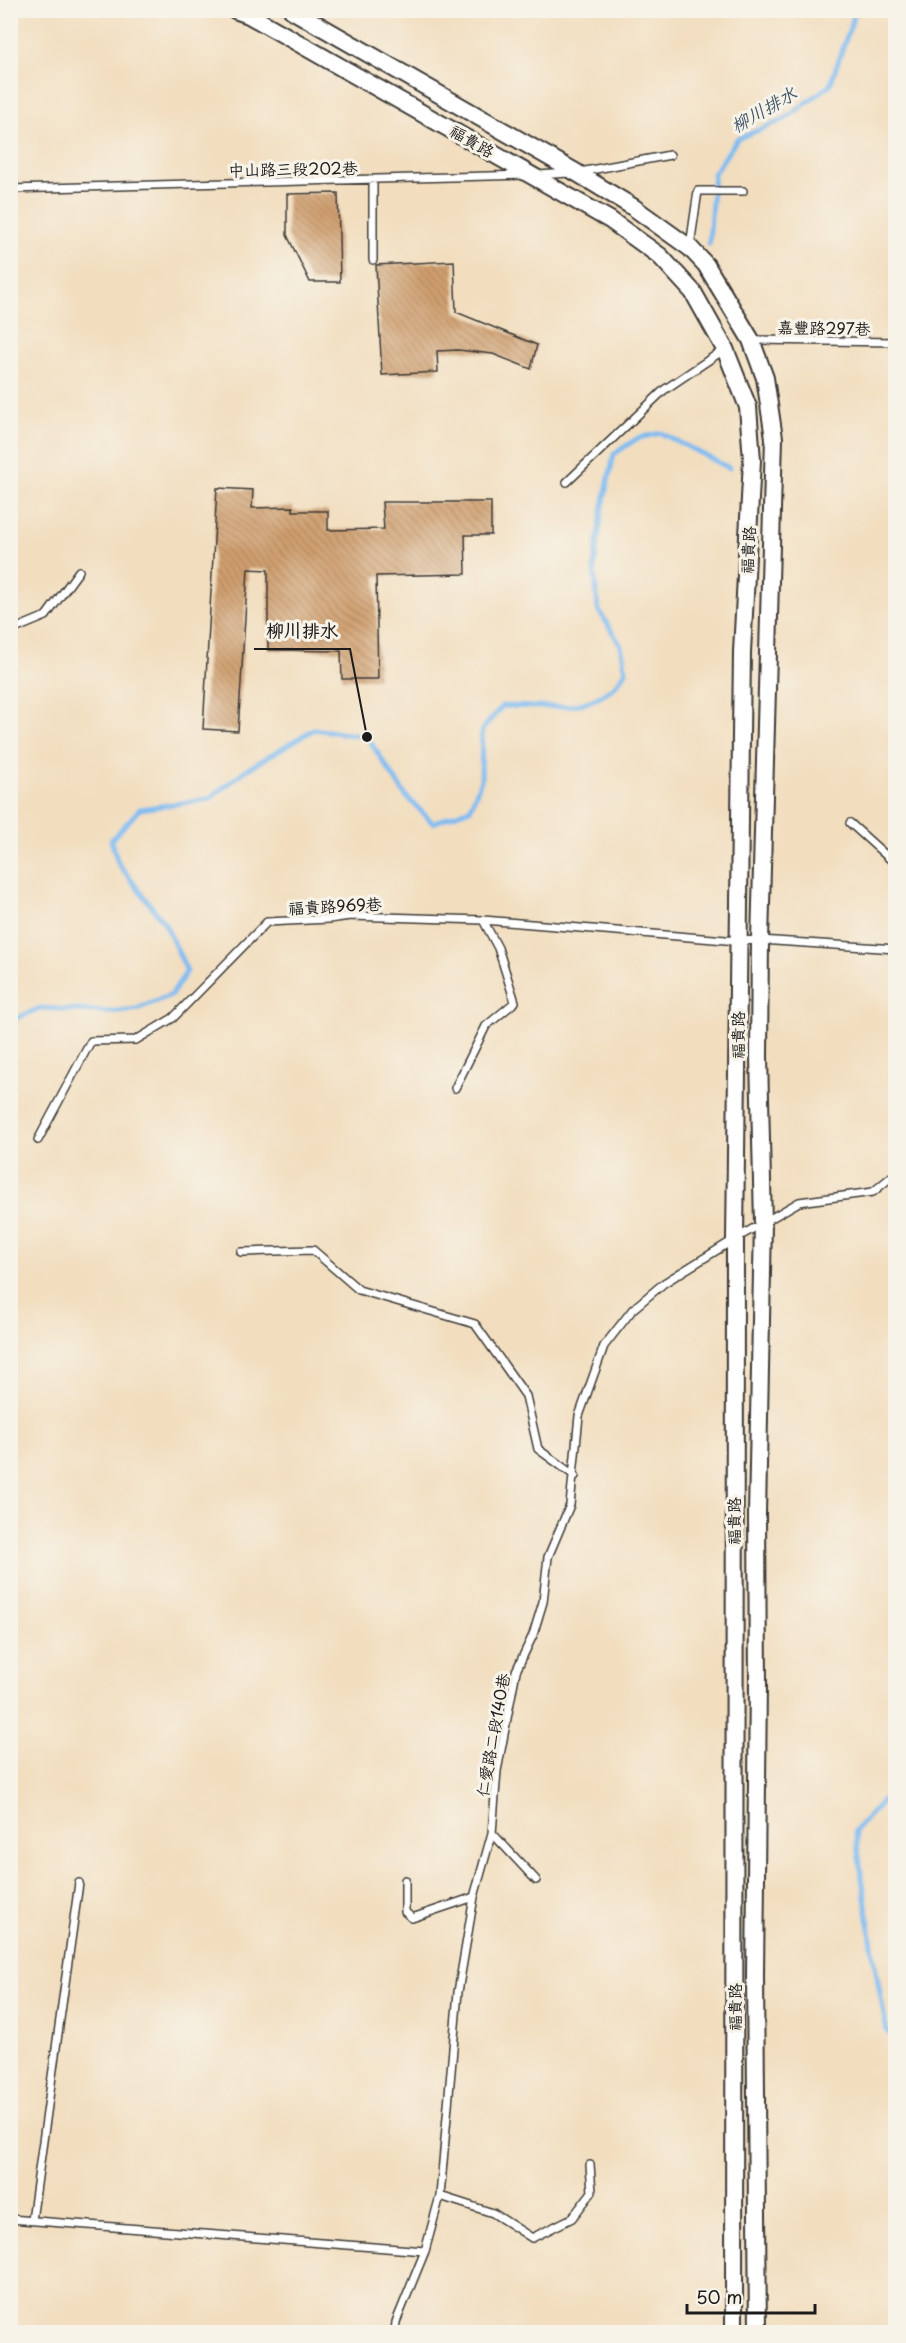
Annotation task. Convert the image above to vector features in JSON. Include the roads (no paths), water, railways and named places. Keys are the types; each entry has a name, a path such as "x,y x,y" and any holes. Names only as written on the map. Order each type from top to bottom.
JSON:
{"street":[{"name":"福貴路","path":"235,10 249,15 610,220 660,256 693,292 725,349 748,407 752,460 742,652 735,1239 734,2332"},
{"name":"福貴路","path":"292,10 577,173 633,207 690,248 706,265 751,340 765,378 774,438 760,940 759,1057 763,1223 757,1514 758,1685 754,1976 758,2332"},
{"path":"735,2256 757,2257"}],"lane":[{"name":"中山路三段202巷","path":"10,189 577,173 670,155"},
{"path":"373,180 373,260"},
{"path":"690,248 698,191 743,191"},
{"name":"嘉豐路297巷","path":"751,340 896,342"},
{"path":"567,482 664,390 725,349"},
{"path":"10,631 46,616 79,571"},
{"path":"850,822 890,859 896,861"},
{"name":"福貴路969巷","path":"38,1140 91,1041 136,1040 173,1018 267,922 350,916 483,920 738,941 760,940 896,950"},
{"path":"455,1088 486,1026 515,1002 498,948 483,920"},
{"name":"仁愛路二段140巷","path":"395,2332 396,2322 425,2251 440,2196 458,1992 474,1897 492,1833 497,1771 516,1671 533,1635 543,1602 548,1557 570,1505 575,1476 579,1416 604,1346 633,1309 664,1283 735,1239 799,1202 873,1192 896,1173"},
{"path":"241,1252 313,1250 359,1290 475,1324 526,1396 538,1449 575,1476"},
{"path":"492,1833 536,1880"},
{"path":"405,1880 405,1912 412,1918 474,1897"},
{"path":"32,2220 79,1883"},
{"path":"440,2196 493,2213 532,2238 572,2218 592,2192 590,2165"},
{"path":"10,2219 425,2251"}],"waterway":[{"name":"柳川排水","path":"709,244 714,173 737,139 785,119 830,85 856,10"},
{"name":"柳川排水","path":"10,1021 40,1008 109,1012 137,1009 171,995 187,971 165,924 118,863 111,840 140,809 209,799 246,770 314,729 367,737 406,796 433,823 470,809 481,780 482,730 502,706 559,707 587,702 613,687 626,671 621,646 598,609 594,567 602,510 614,454 638,438 661,433 729,468"},
{"path":"896,1786 855,1831 887,2031 896,2040"}],"place":[{"name":"柳川排水","path":"367,737"}]}
